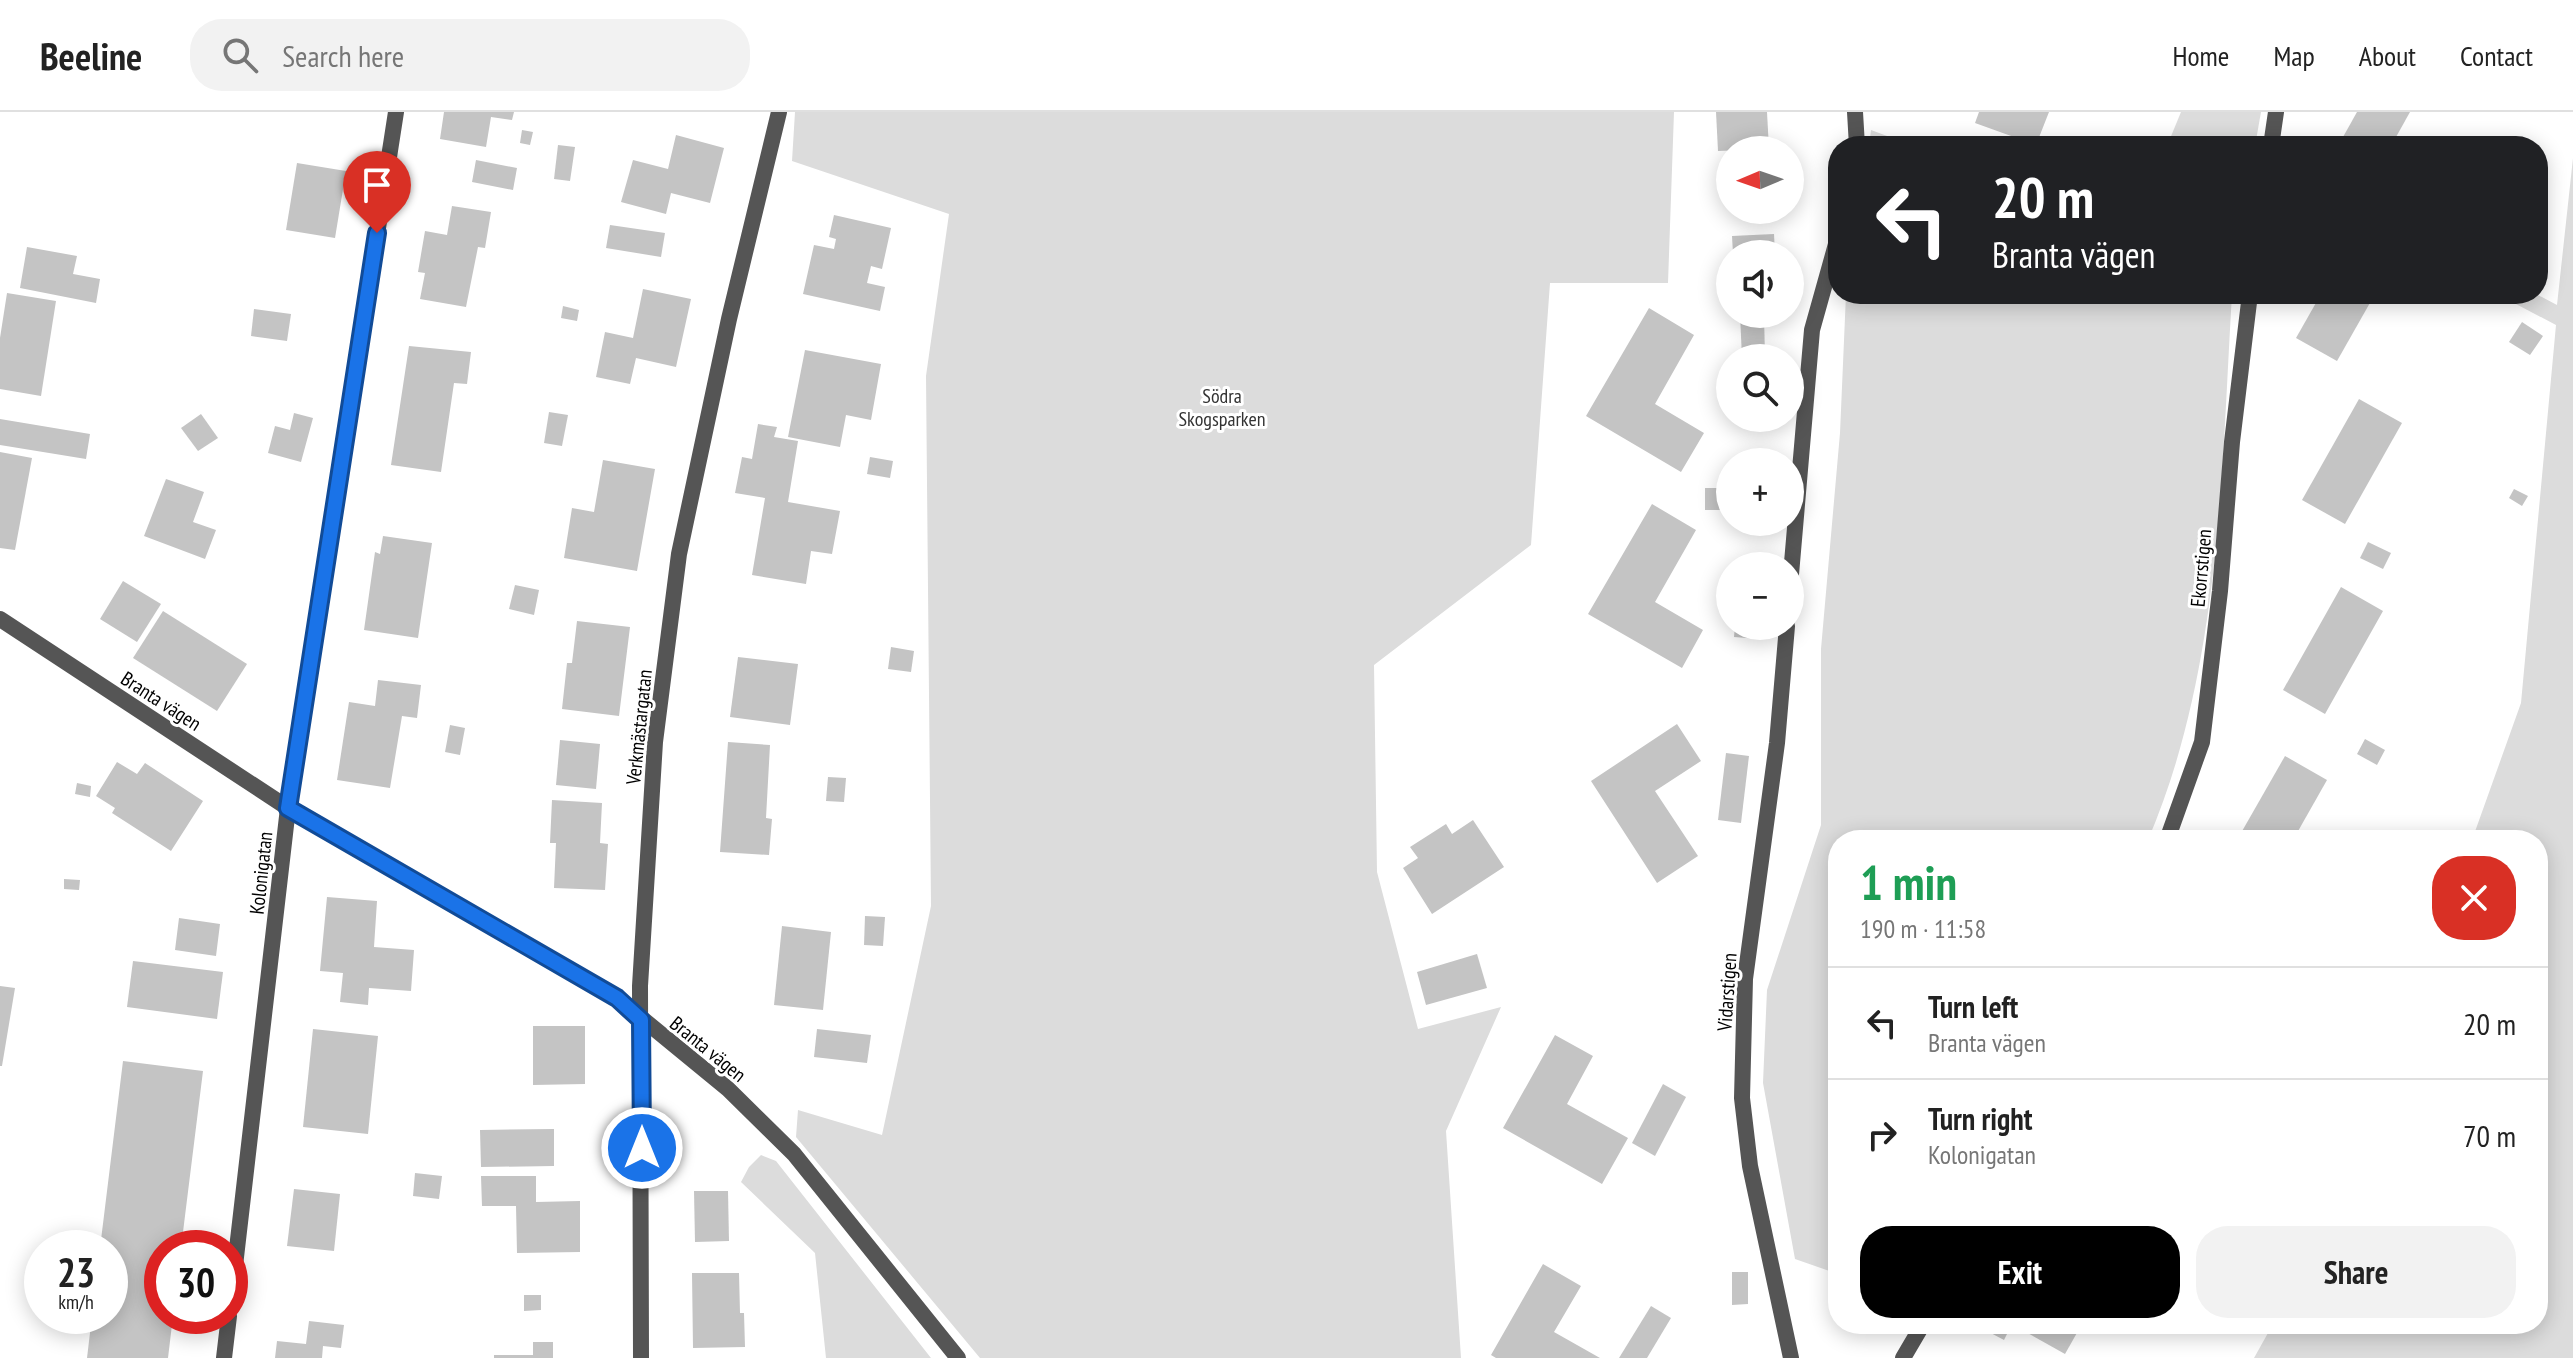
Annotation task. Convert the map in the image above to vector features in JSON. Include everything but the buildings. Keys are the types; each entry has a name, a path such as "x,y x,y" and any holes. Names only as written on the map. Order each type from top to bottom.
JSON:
{"street":[{"name":"Kolonigatan","path":"239,1230 288,808 396,112"},
{"name":"Verkmästargatan","path":"641,1358 640,986 655,742 679,554 729,319 779,112"},
{"path":"1855,112 1856,136"},
{"path":"2272,136 2276,112"},
{"path":"1793,552 1812,330 1828,273"},
{"name":"Ekorrstigen","path":"2171,830 2202,742 2249,304"},
{"name":"Branta vägen","path":"0,619 288,808 617,998 728,1089 794,1154 958,1358"},
{"name":"Vidarstigen","path":"1786,640 1777,743 1745,979 1742,1098 1750,1166 1791,1358"},
{"path":"224,1358 227,1334"},
{"path":"1903,1358 1917,1334"}],"green space":[{"name":"Södra Skogsparken","path":"795,112 1674,112 1668,283 1550,283 1531,545 1374,665 1377,872 1418,1029 1501,1007 1446,1131 1461,1358 980,1358 796,1137 798,1110 882,1135 931,906 926,376 949,214 792,161"},
{"path":"2181,112 2261,112 2257,136 2171,136"},
{"path":"1871,130 1887,136 1870,136"},
{"path":"2573,158 2573,1358 2254,1358 2267,1334 2548,1334 2548,830 2476,830 2521,703 2556,325 2516,304 2548,304 2548,300 2557,305"},
{"path":"1846,304 2231,304 2220,502 2204,640 2172,775 2152,830 1828,830 1828,1271 1795,1259 1763,1083 1767,990 1821,825 1821,649 1840,433"},
{"path":"761,1155 776,1161 931,1358 826,1358 815,1253 741,1182 749,1167"}],"route":[{"path":"377,233 288,808 617,998 641,1020 642,1148"}]}
